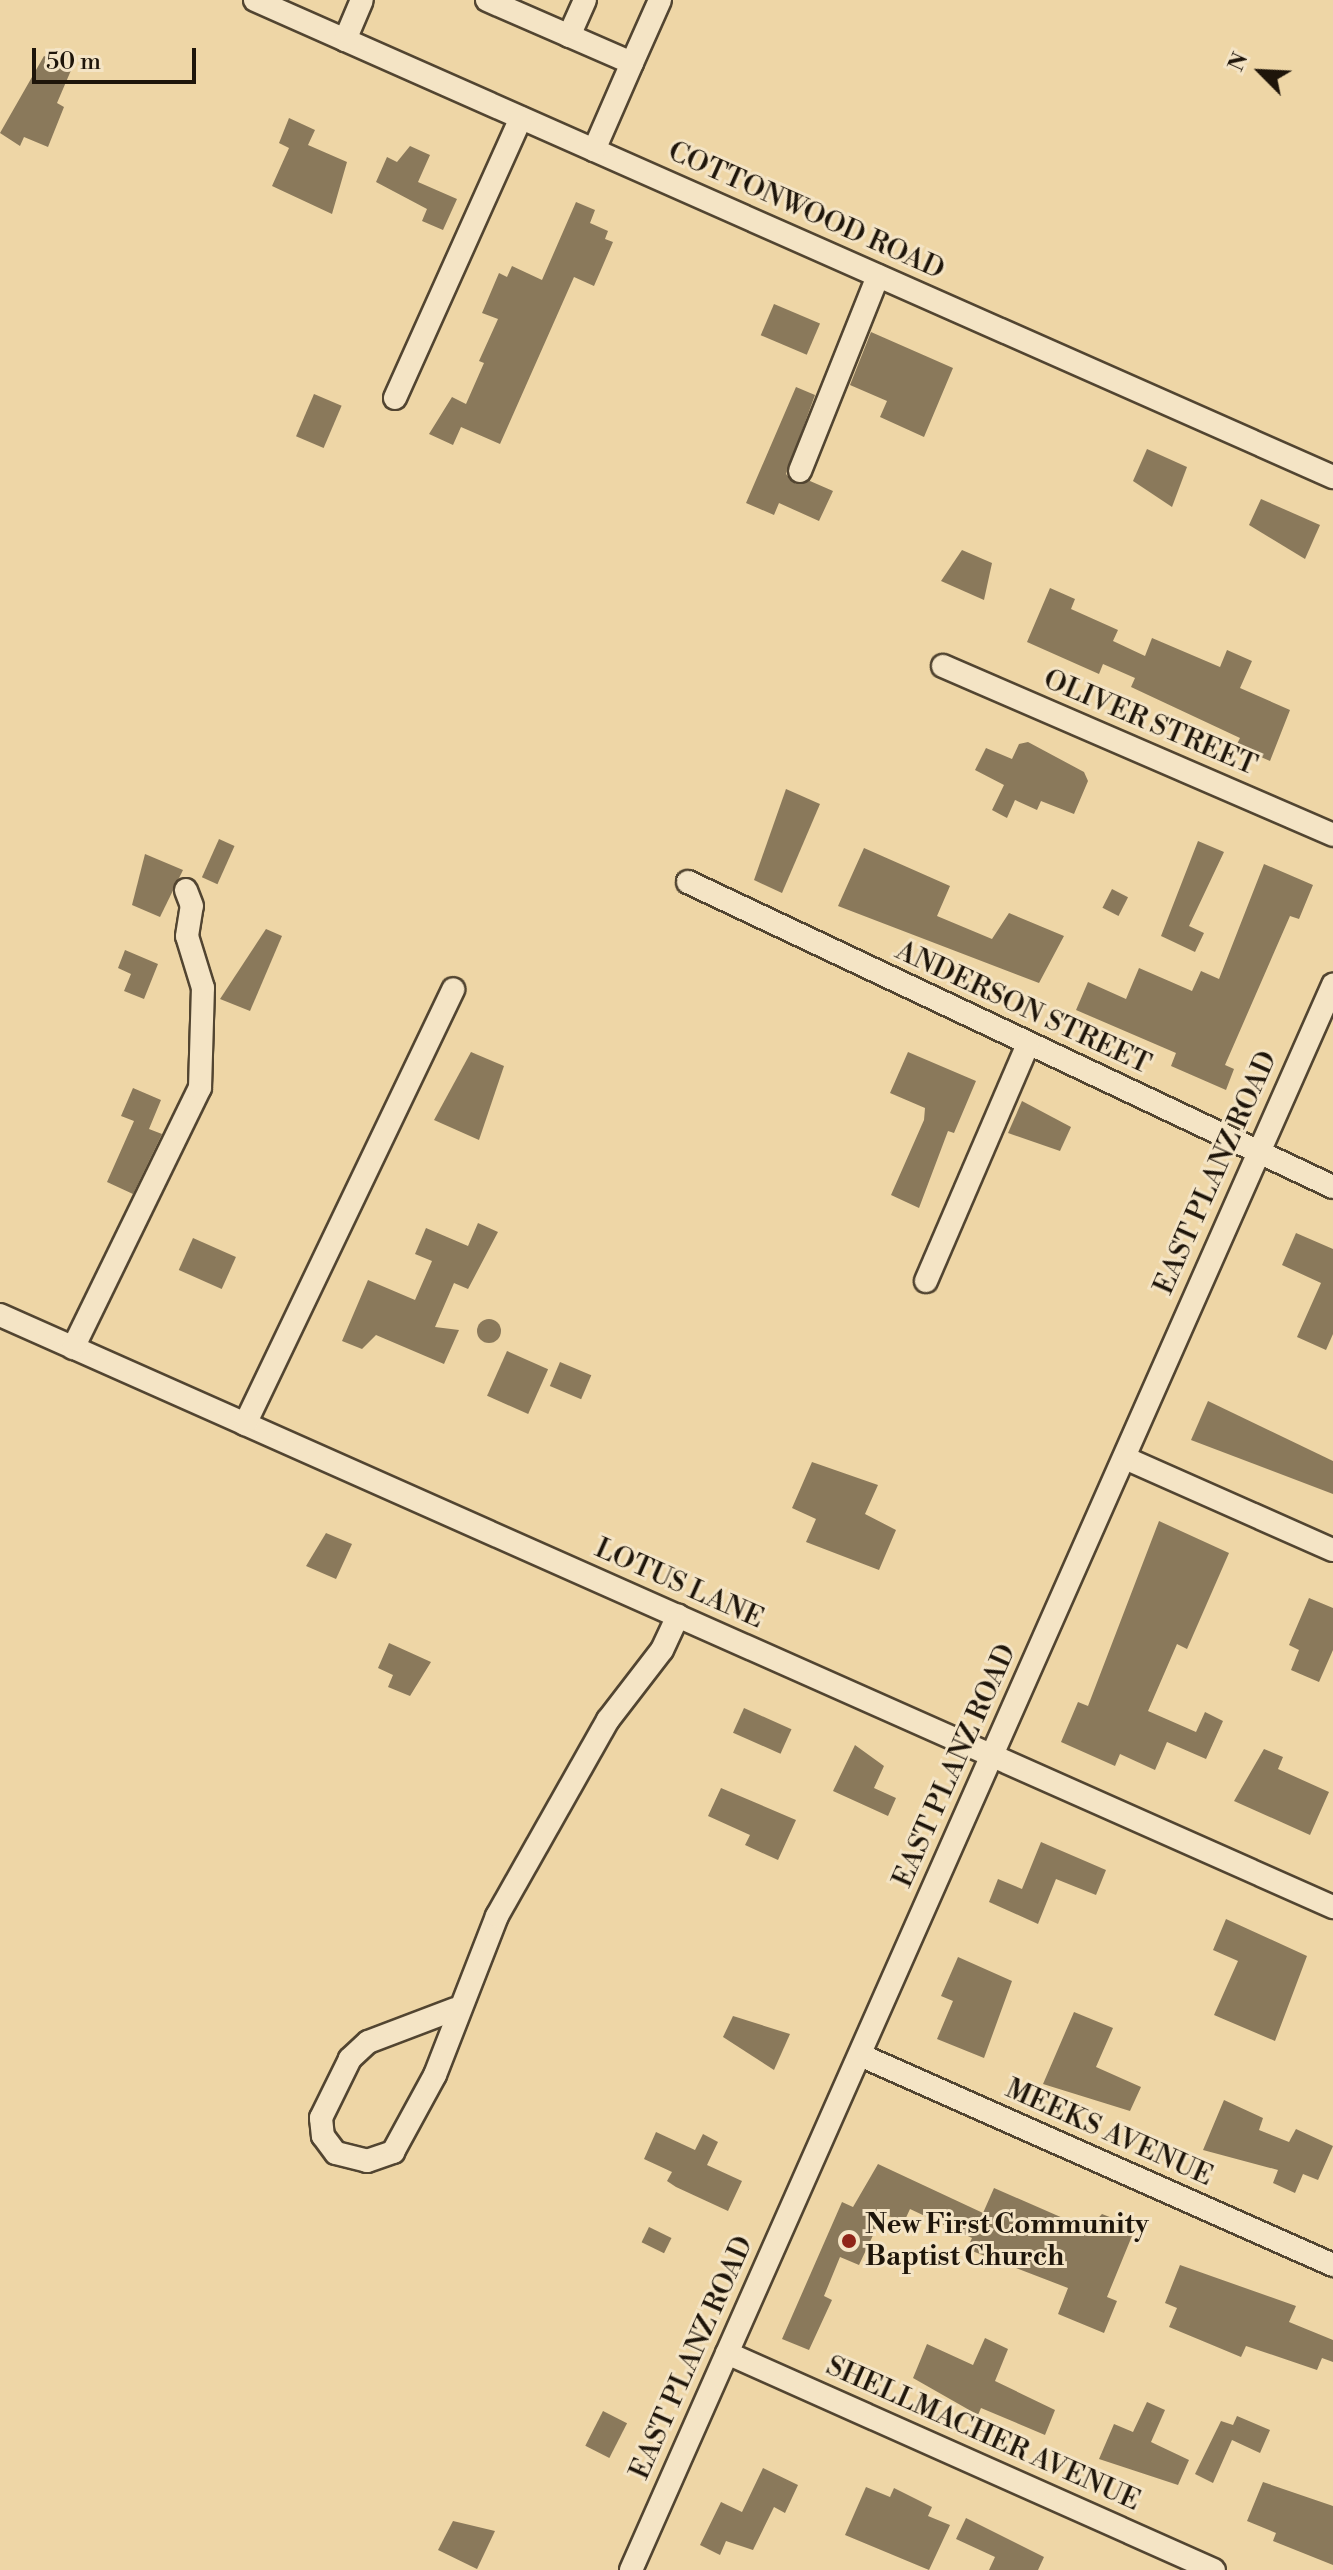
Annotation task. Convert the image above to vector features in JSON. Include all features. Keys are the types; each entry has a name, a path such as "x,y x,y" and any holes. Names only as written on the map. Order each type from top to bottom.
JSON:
{"street":[{"name":"COTTONWOOD ROAD","path":"255,0 1333,477"},
{"path":"345,40 362,0"},
{"path":"487,0 632,63"},
{"path":"569,36 585,0"},
{"path":"594,150 660,0"},
{"path":"395,398 521,118"},
{"path":"800,471 878,276"},
{"name":"OLIVER STREET","path":"943,666 1333,835"},
{"name":"ANDERSON STREET","path":"688,882 1333,1187"},
{"path":"73,1348 200,1088 203,988 187,936 186,890"},
{"name":"EAST PLANZ ROAD","path":"631,2570 1333,985"},
{"path":"245,1424 453,989"},
{"path":"926,1281 1028,1044"},
{"name":"LOTUS LANE","path":"0,1315 1333,1907"},
{"path":"1125,1458 1333,1550"},
{"path":"455,2009 368,2042 350,2059 321,2118 323,2136 336,2153 367,2161 393,2152 435,2075 455,2009 559,1802 678,1616"},
{"name":"MEEKS AVENUE","path":"860,2055 1333,2265"},
{"name":"SHELLMACHER AVENUE","path":"727,2353 1214,2570"}],"building":[{"path":"44,56 72,68 57,103 64,107 48,147 24,137 20,146 0,133"},
{"path":"289,118 315,130 308,145 347,162 332,214 272,186 289,148 279,143"},
{"path":"410,146 430,155 418,182 457,199 443,230 422,221 427,209 376,182 387,157 397,162"},
{"path":"576,202 595,210 590,223 608,231 605,239 613,242 594,286 574,277 500,444 461,427 453,445 429,434 452,397 466,404 484,363 479,361 498,319 482,313 499,273 507,277 512,266 542,280"},
{"path":"774,304 820,324 807,355 761,335"},
{"path":"871,332 953,368 924,437 880,417 887,401 850,385"},
{"path":"796,387 815,395 786,474 796,484 810,481 833,491 819,521 779,503 774,515 746,503"},
{"path":"314,394 342,406 324,448 296,436"},
{"path":"1147,449 1187,467 1172,507 1133,481"},
{"path":"1261,499 1320,525 1305,559 1249,525"},
{"path":"962,550 992,563 984,600 941,581"},
{"path":"1050,588 1075,599 1071,609 1118,630 1113,641 1145,656 1152,638 1220,667 1227,650 1252,661 1240,688 1290,710 1270,761 1236,746 1240,738 1131,687 1135,678 1103,664 1099,674 1027,642"},
{"path":"1028,742 1084,772 1088,781 1074,814 1041,801 1037,810 1015,800 1007,818 992,810 1004,785 975,770 986,748 1012,759 1019,744"},
{"path":"786,789 820,804 782,893 754,880"},
{"path":"219,839 235,846 217,884 202,877"},
{"path":"1198,841 1224,852 1189,926 1204,933 1195,952 1161,936"},
{"path":"864,848 950,886 937,916 992,939 1009,913 1064,936 1039,983 838,906"},
{"path":"145,854 183,870 160,917 132,905"},
{"path":"1264,864 1313,885 1299,919 1290,916 1225,1065 1234,1069 1226,1090 1171,1066 1176,1053 1076,1010 1088,982 1126,999 1139,968 1192,991 1201,971 1219,979"},
{"path":"1112,889 1128,897 1119,916 1102,908"},
{"path":"266,929 282,936 250,1011 220,999"},
{"path":"125,950 158,964 144,999 124,991 131,974 118,968"},
{"path":"471,1052 504,1066 479,1140 434,1120"},
{"path":"908,1052 976,1081 954,1133 948,1131 919,1208 891,1195 924,1120 925,1108 890,1093"},
{"path":"133,1088 161,1100 149,1129 162,1134 133,1194 107,1182 134,1121 121,1116"},
{"path":"1022,1101 1071,1127 1060,1151 1008,1133"},
{"path":"478,1223 498,1232 468,1289 454,1283 435,1327 459,1330 444,1364 376,1335 362,1349 342,1341 368,1280 415,1300 432,1261 415,1254 426,1228 468,1246"},
{"path":"1296,1233 1333,1249 1333,1334 1326,1350 1297,1337 1321,1283 1282,1265"},
{"path":"193,1238 236,1257 222,1289 179,1270"},
{"path":"489,1319 498,1322 501,1331 498,1340 489,1343 480,1340 477,1331 480,1322"},
{"path":"507,1351 548,1369 528,1414 487,1396"},
{"path":"560,1362 591,1375 581,1399 550,1386"},
{"path":"1208,1401 1333,1461 1333,1494 1191,1440"},
{"path":"812,1462 878,1485 865,1514 896,1530 879,1570 806,1542 816,1519 792,1508"},
{"path":"1159,1521 1229,1553 1187,1649 1177,1644 1148,1711 1196,1732 1205,1712 1223,1721 1206,1759 1167,1742 1155,1770 1120,1754 1115,1766 1061,1742 1078,1702 1088,1706"},
{"path":"326,1533 352,1544 336,1579 306,1566"},
{"path":"1309,1598 1333,1608 1333,1650 1319,1682 1291,1670 1299,1650 1289,1645"},
{"path":"389,1643 431,1662 410,1696 388,1687 393,1675 378,1668"},
{"path":"744,1708 792,1729 781,1754 733,1733"},
{"path":"855,1745 884,1766 874,1788 896,1798 888,1816 833,1791"},
{"path":"1264,1749 1283,1757 1278,1769 1329,1792 1310,1835 1234,1801"},
{"path":"721,1788 796,1820 778,1860 745,1845 750,1835 708,1816"},
{"path":"1041,1842 1106,1870 1096,1895 1056,1879 1038,1924 989,1902 998,1879 1022,1889"},
{"path":"1226,1919 1307,1956 1275,2041 1214,2015 1238,1961 1213,1950"},
{"path":"958,1957 1012,1981 984,2058 937,2039 953,2001 941,1996"},
{"path":"1074,2012 1113,2028 1096,2067 1141,2087 1130,2111 1043,2084"},
{"path":"733,2016 790,2034 774,2070 723,2037"},
{"path":"1224,2100 1263,2118 1259,2130 1289,2142 1296,2129 1333,2146 1318,2180 1303,2174 1295,2193 1273,2183 1278,2170 1203,2150"},
{"path":"656,2132 695,2150 703,2134 718,2142 707,2165 742,2181 728,2211 676,2187 667,2181 672,2172 644,2159"},
{"path":"878,2164 983,2213 994,2188 1088,2229 1102,2214 1125,2223 1122,2231 1132,2236 1107,2297 1117,2301 1104,2333 1058,2314 1068,2288 967,2249 972,2238 910,2209 904,2222 883,2214 859,2265 840,2257 824,2296 832,2300 809,2350 782,2339 842,2202 853,2207"},
{"path":"649,2227 671,2238 664,2253 642,2242"},
{"path":"1180,2265 1296,2306 1289,2322 1333,2340 1333,2362 1322,2358 1317,2370 1246,2346 1241,2357 1169,2327 1177,2308 1165,2303"},
{"path":"985,2338 1008,2349 995,2381 1055,2410 1045,2435 981,2408 978,2415 913,2378 927,2344 973,2365"},
{"path":"1147,2402 1165,2410 1151,2442 1189,2460 1178,2485 1099,2459 1114,2424 1133,2432"},
{"path":"603,2411 627,2423 609,2458 585,2446"},
{"path":"1237,2416 1270,2430 1260,2453 1232,2440 1213,2483 1195,2474 1221,2421 1233,2425"},
{"path":"763,2468 798,2485 785,2513 774,2507 753,2550 726,2541 720,2555 700,2545 721,2502 742,2512"},
{"path":"1263,2482 1333,2506 1333,2565 1273,2541 1276,2533 1247,2521"},
{"path":"866,2487 890,2497 894,2488 932,2507 928,2516 950,2525 929,2570 845,2535"},
{"path":"966,2518 1044,2557 1038,2570 989,2570 995,2557 956,2539"},
{"path":"453,2521 495,2531 477,2569 438,2550"}],"place":[{"name":"New First Community Baptist Church","path":"849,2241"}]}
